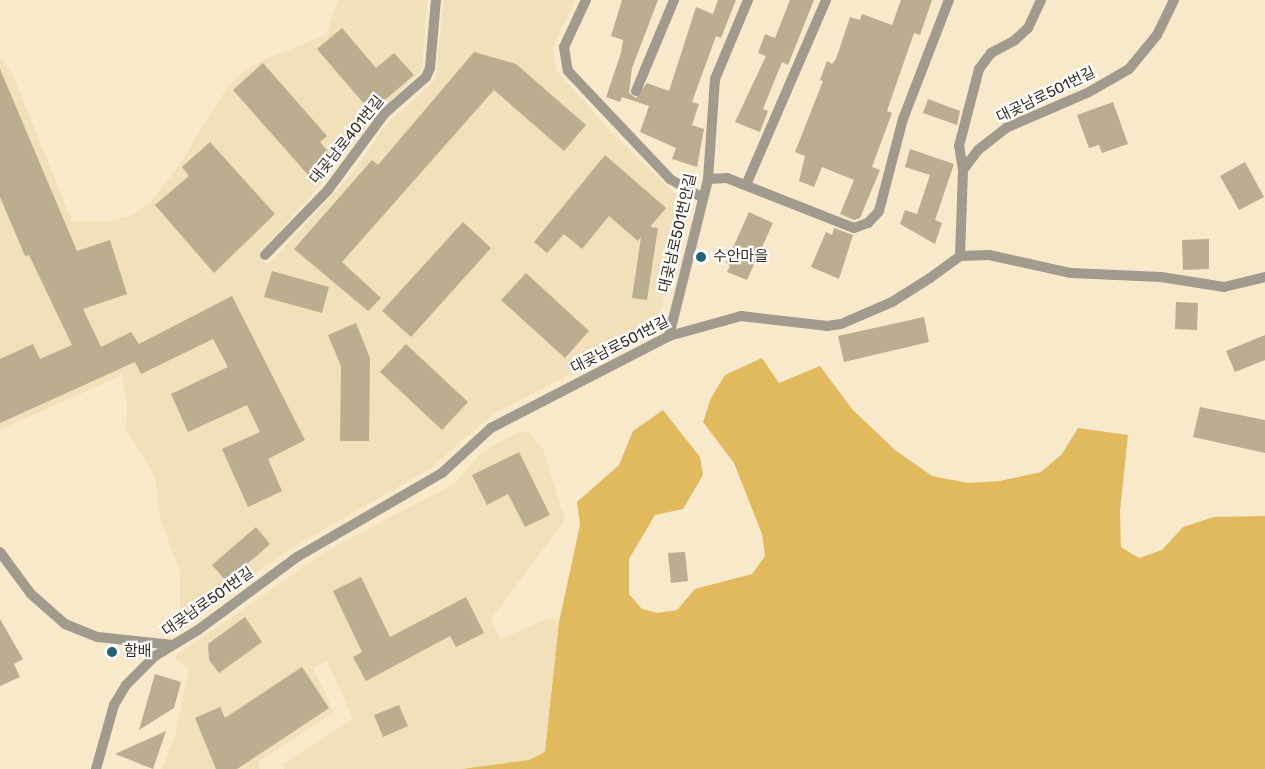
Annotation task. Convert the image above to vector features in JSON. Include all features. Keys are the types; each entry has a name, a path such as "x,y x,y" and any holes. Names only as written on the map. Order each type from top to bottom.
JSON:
{"lane":[{"name":"대곶남로401번길","path":"265,255 328,190 385,113 426,77 430,68 435,0"},
{"path":"586,0 564,47 568,71 670,179 703,198"},
{"path":"636,91 674,0"},
{"name":"대곶남로501번안길","path":"669,336 708,179 715,79 748,0"},
{"path":"746,185 826,0"},
{"path":"708,179 727,178 854,228 868,223 879,211 903,119 949,0"},
{"path":"1041,0 1028,28 1015,40 991,53 979,69 960,146 963,170 960,256 989,255 1071,273 1161,277 1224,287 1265,277"},
{"name":"대곶남로501번길","path":"963,170 978,150 1006,128 1089,92 1129,69 1157,35 1174,0"},
{"name":"대곶남로501번길","path":"96,769 106,728 126,685 155,656 297,557 442,472 491,428 669,336 741,316 827,326 840,324 892,302 960,256"},
{"path":"0,552 31,594 65,624 98,637 172,645"}],"shaded area":[{"path":"338,0 427,0 422,70 379,112 306,202 258,253 267,266 355,170 385,126 435,80 444,0 575,0 553,47 556,70 613,134 681,200 661,311 649,333 493,414 431,468 292,548 188,621 180,613 180,572 161,520 155,476 126,429 127,404 122,375 0,430 0,56 12,73 72,221 105,222 133,215 151,201 178,167 226,89 243,72 259,62 326,35"},
{"path":"762,358 779,383 820,366 852,409 895,450 932,476 968,483 1000,481 1041,472 1062,454 1078,428 1128,435 1120,511 1121,547 1139,558 1162,550 1183,527 1214,517 1265,516 1265,769 462,769 529,760 545,752 559,622 580,525 577,502 619,465 633,431 663,410 700,457 703,475 683,509 655,515 629,559 629,594 642,609 657,613 677,610 695,589 752,574 765,556 762,534 734,463 703,422 711,398 725,375"},
{"path":"521,431 530,433 543,449 565,520 491,619 501,639 548,618 559,622 545,752 529,760 462,769 284,769 283,764 353,719 327,661 313,668 334,712 259,761 260,769 162,769 175,735 189,669 174,657 330,549 454,484 482,452"}],"building":[{"path":"622,0 658,0 632,68 629,93 636,98 647,83 669,91 696,7 713,14 718,0 736,0 721,38 716,36 692,102 699,104 692,125 704,129 697,167 672,159 676,148 640,132 649,106 622,97 620,102 606,97 621,53 623,40 611,36"},
{"path":"790,0 814,0 788,65 782,62 763,109 768,111 760,132 735,122 766,56 758,53 765,34 775,38"},
{"path":"901,0 932,0 920,35 914,33 887,111 892,113 872,167 880,170 860,218 854,220 840,214 854,180 822,167 814,187 799,181 805,156 795,152 823,81 820,80 827,61 832,64 836,59 850,17 860,20 862,14 892,25"},
{"path":"342,28 376,68 394,53 414,75 371,112 317,49"},
{"path":"474,52 516,64 586,125 564,151 494,90 342,262 381,298 368,311 294,249 372,160 378,165"},
{"path":"263,63 327,136 320,142 332,156 309,176 233,90"},
{"path":"0,69 77,251 110,240 127,294 83,309 101,347 131,332 139,344 232,296 305,440 268,459 282,491 248,507 222,449 260,432 247,405 188,432 171,394 228,367 213,339 141,374 135,362 0,423 0,359 33,344 40,359 72,345 29,255 25,256 0,197"},
{"path":"928,99 960,111 957,125 923,113"},
{"path":"1113,102 1128,144 1102,153 1099,145 1089,148 1077,115"},
{"path":"210,142 275,214 214,273 155,205 189,176 182,167"},
{"path":"910,149 954,164 935,220 942,223 935,244 900,224 905,210 917,214 930,175 905,167"},
{"path":"605,155 666,208 650,227 658,228 647,300 632,298 641,237 638,241 609,216 582,249 564,234 547,253 534,242"},
{"path":"1245,162 1264,197 1239,210 1220,176"},
{"path":"749,212 773,223 747,280 727,272 730,266 726,263"},
{"path":"463,222 491,248 411,337 382,311"},
{"path":"834,228 853,235 839,279 811,267 826,232 832,235"},
{"path":"1209,239 1209,269 1183,270 1182,240"},
{"path":"272,271 329,287 322,313 264,297"},
{"path":"526,273 589,331 565,358 501,300"},
{"path":"1176,302 1198,303 1197,330 1175,329"},
{"path":"924,317 929,342 844,362 838,336"},
{"path":"356,323 370,358 369,441 340,441 341,366 328,335"},
{"path":"1265,335 1265,360 1235,372 1226,351"},
{"path":"406,344 468,402 442,430 380,372"},
{"path":"1200,407 1265,420 1265,453 1193,437"},
{"path":"519,452 550,515 525,527 508,494 487,505 472,475"},
{"path":"256,527 270,544 227,582 212,565"},
{"path":"685,552 688,581 671,583 668,553"},
{"path":"361,577 390,637 466,597 484,633 456,647 450,636 366,681 353,657 362,652 333,591"},
{"path":"245,617 262,642 219,673 209,660 208,644"},
{"path":"0,619 23,659 14,664 20,677 0,686"},
{"path":"302,667 329,708 237,769 216,769 195,718 220,707 225,718"},
{"path":"155,674 181,682 174,708 139,730"},
{"path":"399,705 408,726 383,737 374,715"},
{"path":"166,731 153,769 115,754"}],"place":[{"name":"수안마을","path":"701,257"},
{"name":"함배","path":"112,652"}]}
